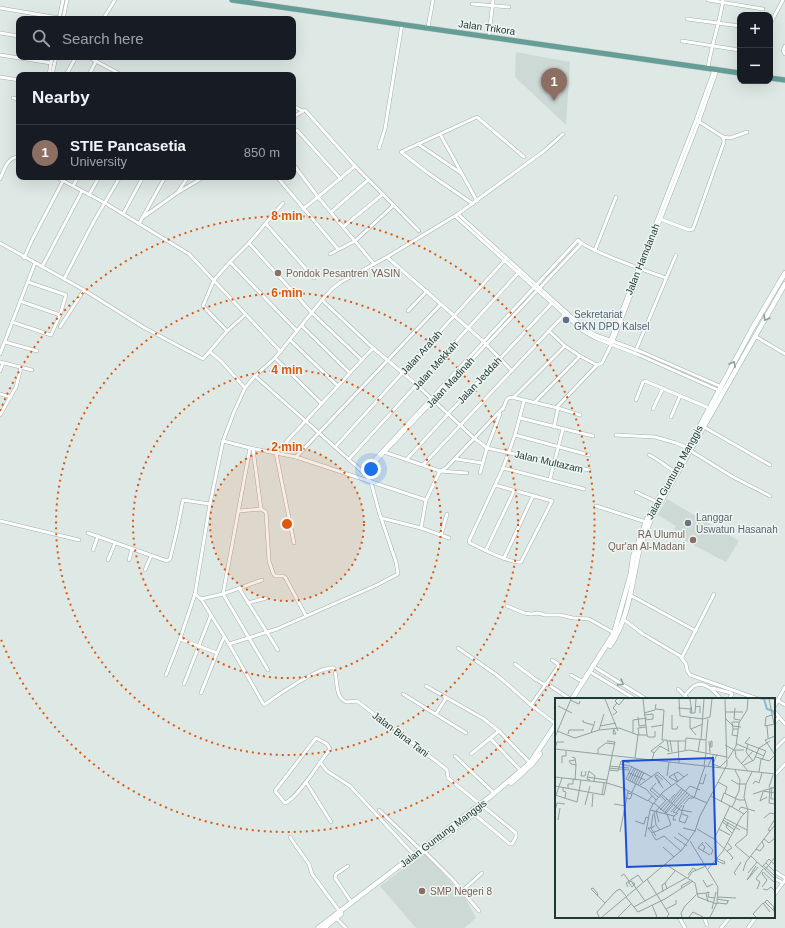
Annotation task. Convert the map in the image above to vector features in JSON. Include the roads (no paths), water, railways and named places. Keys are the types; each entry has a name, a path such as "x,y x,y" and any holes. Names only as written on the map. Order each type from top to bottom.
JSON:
{"main road":[{"name":"Jalan Trikora","path":"232,0 258,2 737,73"},
{"path":"773,78 785,80"}],"street":[{"path":"59,16 63,0"},
{"path":"64,16 67,0"},
{"path":"105,16 115,0"},
{"path":"428,27 433,0"},
{"path":"489,36 493,0"},
{"path":"708,0 723,1 763,9"},
{"path":"746,6 747,0"},
{"path":"773,18 783,0"},
{"name":"Jalan Hamdanah","path":"640,268 698,121 713,69 714,45 720,23 723,1"},
{"path":"472,4 509,7"},
{"path":"0,8 47,16"},
{"path":"687,20 737,26"},
{"path":"379,148 385,129 402,24"},
{"path":"0,33 16,36"},
{"path":"682,41 737,50"},
{"path":"785,46 783,51 785,54"},
{"path":"0,55 16,58"},
{"path":"32,60 51,63"},
{"path":"50,72 52,60"},
{"path":"53,72 55,60"},
{"path":"68,72 74,60"},
{"path":"90,72 96,61 117,72"},
{"path":"0,77 16,80"},
{"path":"296,108 303,111 305,110 354,166 419,231"},
{"path":"296,115 303,111"},
{"path":"473,204 428,173 401,152 477,117 524,157"},
{"path":"698,121 723,138 730,138 747,132"},
{"name":"Jalan Hamdanah","path":"557,408 597,365 602,363 698,121"},
{"path":"296,131 298,130 340,179"},
{"path":"440,134 477,201"},
{"path":"166,675 195,594 210,504 223,441 245,388 255,376 281,352 332,289 341,282 387,257 473,204 544,152 563,134"},
{"path":"660,219 689,230 693,229 724,142 723,138"},
{"path":"418,144 462,173"},
{"path":"0,179 10,160 16,157"},
{"path":"303,209 354,166"},
{"path":"296,168 318,197 374,264"},
{"path":"73,186 76,180"},
{"path":"89,195 96,180"},
{"path":"64,279 118,180"},
{"path":"123,214 141,180"},
{"path":"139,224 163,180"},
{"path":"177,193 185,180"},
{"path":"142,218 177,193 199,180"},
{"path":"279,180 338,249"},
{"path":"331,212 368,180"},
{"path":"24,258 63,181 105,203 189,254 281,352"},
{"path":"42,267 82,191"},
{"path":"344,227 383,194"},
{"path":"595,250 616,197"},
{"path":"227,331 203,306 214,280 249,243 283,203"},
{"path":"330,254 355,240 394,205"},
{"path":"456,215 553,302 582,331 594,338 636,350 722,390"},
{"path":"266,224 314,278"},
{"path":"536,287 578,240 581,244 666,278"},
{"path":"0,243 24,258 84,290 138,324 203,359 227,331 246,315"},
{"path":"249,243 312,313 362,360"},
{"path":"536,287 581,244"},
{"path":"636,350 676,255"},
{"path":"387,257 485,342 512,370"},
{"name":"Jalan Arafah","path":"335,447 506,260"},
{"path":"230,262 297,331"},
{"path":"0,352 35,263"},
{"name":"Jalan Mekkah","path":"349,460 520,272"},
{"name":"Jalan Guntung Manggis","path":"576,698 614,640 623,620 640,549 651,519 689,450 709,408 722,390 755,336 785,272"},
{"path":"12,322 51,335 60,315 66,295 28,282"},
{"name":"Jalan Guntung Manggis","path":"572,698 614,633 631,573 633,557 646,522 674,471 704,427 752,329 785,284"},
{"name":"Jalan Madinah","path":"364,473 536,287"},
{"path":"60,327 84,290"},
{"path":"408,311 427,291"},
{"path":"322,300 373,348 417,385 474,438 487,448"},
{"path":"20,301 60,315"},
{"name":"Jalan Jeddah","path":"406,460 553,302"},
{"path":"296,457 441,304"},
{"path":"423,465 565,314"},
{"path":"302,326 350,374"},
{"path":"549,331 565,346 597,365"},
{"path":"755,336 785,354"},
{"path":"290,340 338,386"},
{"path":"5,342 36,351"},
{"path":"611,342 722,390"},
{"path":"513,398 565,346"},
{"path":"276,453 373,348"},
{"path":"210,352 221,361 245,388"},
{"path":"534,403 580,356"},
{"path":"275,358 321,403"},
{"path":"0,371 1,363 32,370"},
{"path":"0,414 16,387 21,368"},
{"path":"195,594 201,599 229,644 267,632 306,616 398,574 396,562 371,482 364,473 255,376"},
{"path":"636,400 644,381 709,408"},
{"path":"653,409 663,388"},
{"path":"0,394 11,397"},
{"path":"671,417 680,396"},
{"path":"480,473 487,448 508,398 557,408 580,415"},
{"path":"495,486 552,501 522,560 517,563 470,543 469,541 503,468 515,435 524,401"},
{"path":"421,528 426,500 440,471 456,459 503,408"},
{"path":"554,427 557,408"},
{"path":"520,418 593,436"},
{"path":"704,427 770,465"},
{"path":"550,479 563,429"},
{"path":"515,435 589,455"},
{"path":"616,435 655,436 676,443 770,496"},
{"path":"223,441 252,449 296,457 426,500"},
{"name":"Jalan Multazam","path":"487,448 589,470"},
{"path":"252,449 261,509"},
{"path":"252,449 223,594 268,670"},
{"path":"384,452 440,471 467,473"},
{"path":"276,453 294,543"},
{"path":"649,455 658,459 661,463 674,471"},
{"path":"456,459 482,464"},
{"path":"503,468 584,489"},
{"path":"486,550 514,491"},
{"path":"636,492 657,502"},
{"path":"504,558 533,496"},
{"path":"88,533 167,561 170,559 183,500 210,504"},
{"path":"596,506 646,522"},
{"path":"239,512 261,509 266,512 269,561 273,573 275,576 285,577 306,616"},
{"path":"442,535 447,514"},
{"path":"381,518 421,528 449,538"},
{"path":"0,520 80,540"},
{"path":"92,550 98,536"},
{"path":"108,560 115,543"},
{"path":"129,560 132,549"},
{"path":"145,570 151,556"},
{"path":"201,599 223,594 262,580"},
{"path":"239,588 278,650"},
{"path":"682,657 714,594"},
{"path":"630,595 696,631"},
{"path":"248,603 266,598"},
{"path":"507,606 524,613 560,615 589,619 614,633"},
{"path":"184,684 211,615"},
{"path":"623,620 643,634 682,657 690,675 755,698"},
{"path":"201,693 224,637"},
{"path":"180,639 217,653"},
{"name":"Jalan Bina Tani","path":"229,644 264,705 310,675 328,667 333,667 335,670 338,692 341,697 348,702 357,701 444,767 447,770 448,778 482,806"},
{"path":"458,648 498,676 531,705 555,723"},
{"path":"531,705 558,665 552,660"},
{"path":"515,664 535,679 569,698"},
{"path":"596,668 644,698"},
{"path":"592,673 632,698"},
{"path":"571,675 583,682"},
{"path":"685,695 695,686 705,685 731,693 732,694 730,698"},
{"path":"426,686 484,719 499,731 530,762"},
{"path":"775,705 785,687"},
{"path":"711,688 720,698"},
{"path":"678,689 687,698"},
{"path":"403,694 466,733"},
{"path":"436,714 446,698"},
{"path":"777,700 785,705"},
{"path":"775,713 785,724"},
{"path":"775,722 779,717"},
{"name":"Jalan Guntung Manggis","path":"324,928 352,903 414,855 474,814 494,793 530,762 555,725"},
{"name":"Jalan Guntung Manggis","path":"318,928 338,915 482,806 532,764 555,730"},
{"path":"471,754 499,731"},
{"path":"316,737 330,748 320,762 306,782 287,803 283,801 275,791 316,737"},
{"path":"490,738 520,770"},
{"path":"775,749 785,739"},
{"path":"455,756 494,793"},
{"path":"320,762 327,771 350,786 414,855"},
{"path":"775,775 785,764"},
{"path":"306,782 331,822"},
{"path":"474,814 510,844 512,844 516,837 516,833 482,806"},
{"path":"379,810 454,880 479,911"},
{"path":"290,837 309,864 312,874 346,928"},
{"path":"348,866 336,874 335,878 352,903"},
{"path":"775,872 784,881 775,894"},
{"path":"462,891 482,873"},
{"path":"680,918 685,928"},
{"path":"704,918 707,925"},
{"path":"721,928 729,918"},
{"path":"748,928 755,918"}],"place":[{"name":"STIE Pancasetia","path":"554,101"},
{"name":"Pondok Pesantren YASIN","path":"278,273"},
{"name":"Sekretariat GKN DPD Kalsel","path":"566,320"},
{"name":"Langgar Uswatun Hasanah","path":"688,523"},
{"name":"RA Ulumul Qur'an Al-Madani","path":"693,540"},
{"name":"SMP Negeri 8","path":"422,891"}]}
